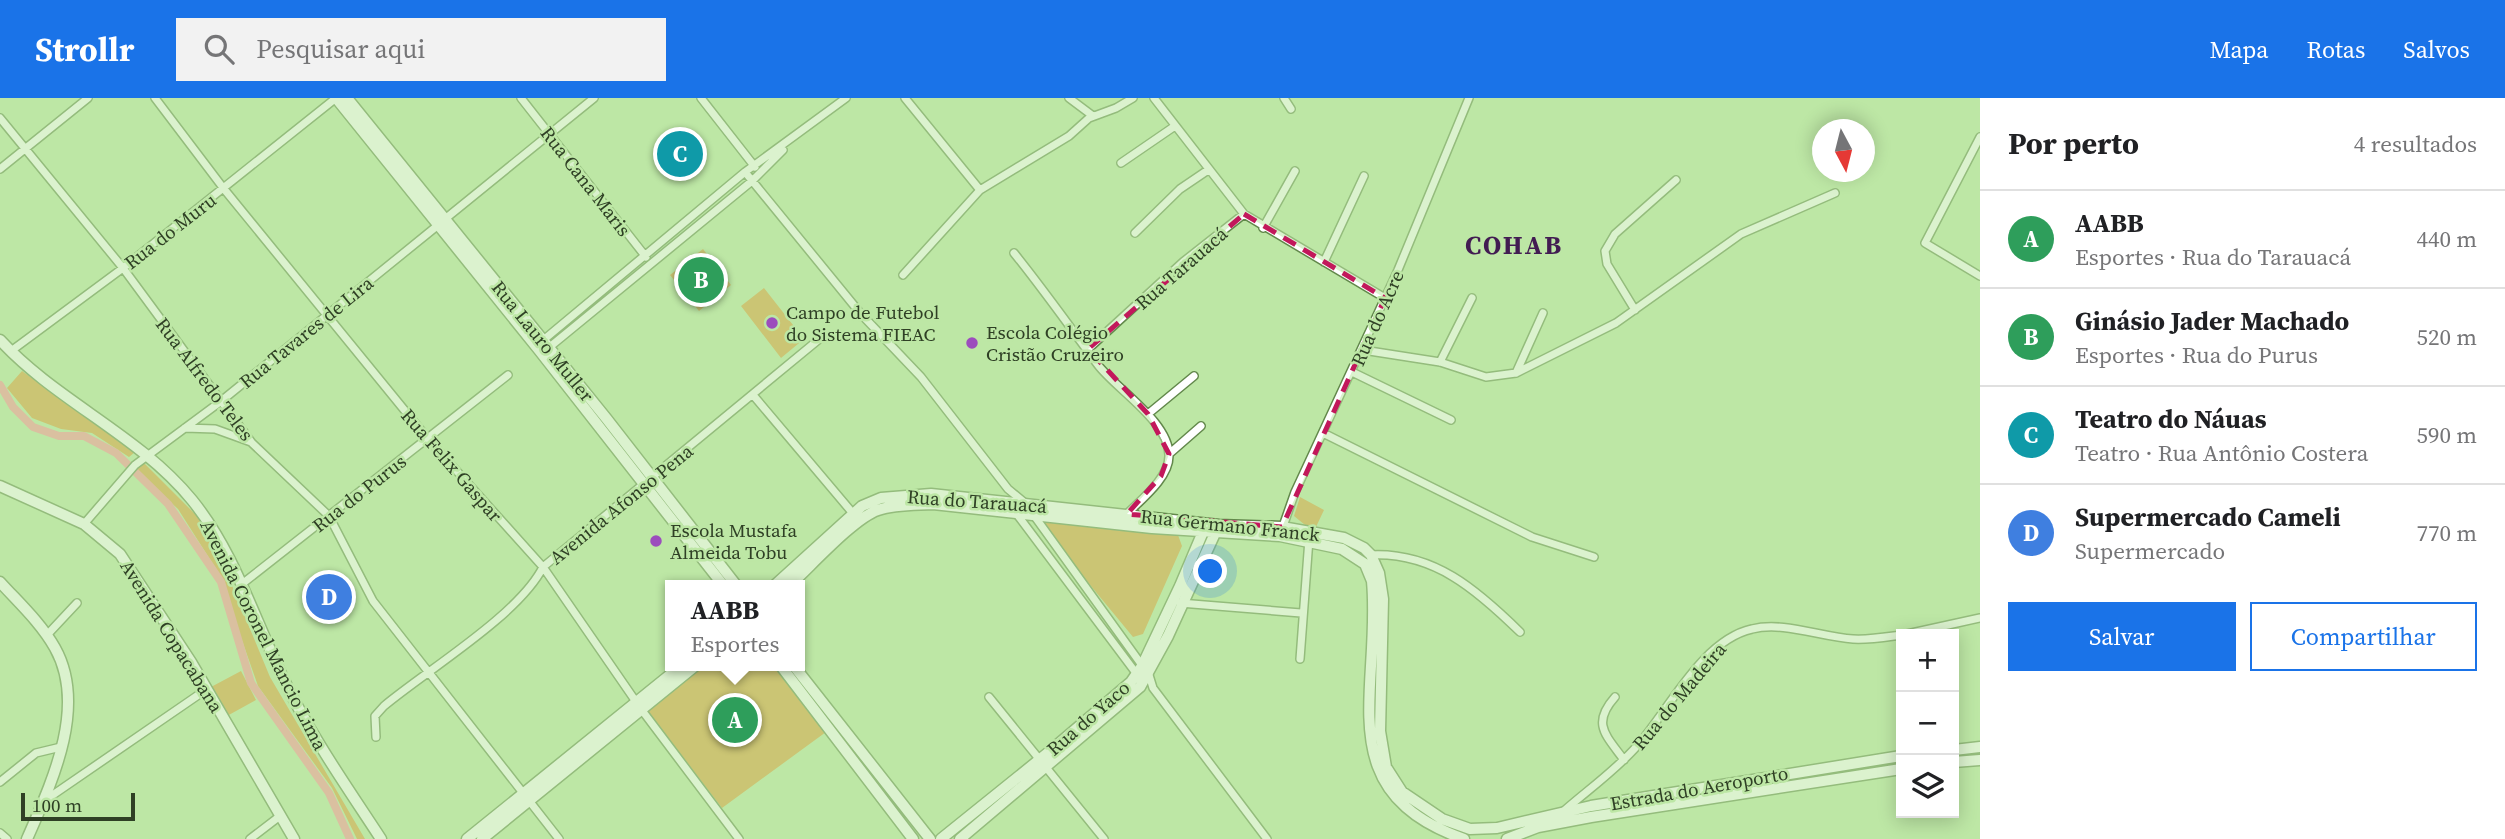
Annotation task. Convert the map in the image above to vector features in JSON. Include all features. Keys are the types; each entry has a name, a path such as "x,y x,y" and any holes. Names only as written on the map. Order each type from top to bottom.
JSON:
{"main road":[{"name":"Rua Lauro Muller","path":"336,98 732,580"},
{"name":"Rua Lauro Muller","path":"347,98 441,223"},
{"name":"Avenida Coronel Mancio Lima","path":"0,340 10,351 178,484 204,515 242,584 301,714 381,839"},
{"name":"Rua do Muru","path":"0,358 10,351"},
{"name":"Rua Lauro Muller","path":"650,482 719,580"},
{"name":"Avenida Copacabana","path":"0,486 84,524 120,554 207,689 293,839"},
{"name":"Rua do Tarauacá","path":"791,580 872,500 902,495 1025,503 1127,514"},
{"name":"Rua do Tarauacá","path":"856,517 899,506 933,505 1118,525"},
{"name":"Rua Germano Franck","path":"1127,514 1205,528"},
{"name":"Rua Germano Franck","path":"1118,525 1281,531 1344,538 1371,555 1379,573 1383,599 1372,746 1382,780 1395,800 1444,836 1464,839"},
{"name":"Rua do Yaco","path":"1145,677 1172,602 1205,528"},
{"name":"Rua do Yaco","path":"941,839 1127,701 1145,677 1184,604 1217,529"},
{"name":"Rua Germano Franck","path":"1309,536 1342,549 1365,564 1369,572 1374,596 1376,692 1384,759 1402,792 1442,819 1483,834 1497,828"},
{"path":"0,582 47,635 56,650 66,686 67,710 61,747 44,801 27,839"},
{"path":"467,839 527,796 638,706 676,671"},
{"path":"638,706 688,671"},
{"path":"784,671 913,839"},
{"path":"798,671 930,839"},
{"path":"1959,749 1980,747"},
{"name":"Estrada do Aeroporto","path":"1507,839 1563,812 1896,757"},
{"path":"1959,762 1980,760"},
{"name":"Rua do Yaco","path":"960,839 1044,763"},
{"name":"Estrada do Aeroporto","path":"1497,828 1559,823 1896,770"},
{"path":"482,839 527,796"},
{"path":"1497,828 1502,839"}],"street":[{"path":"0,169 88,98"},
{"name":"Rua Felix Gaspar","path":"155,98 224,188 428,439 543,567 638,706 737,838"},
{"name":"Rua do Muru","path":"10,351 123,268 336,98"},
{"name":"Rua Cana Maris","path":"521,98 651,263"},
{"name":"Rua Tavares de Lira","path":"84,524 146,457 220,402 594,98"},
{"path":"701,98 760,173"},
{"path":"542,347 644,255 745,172 846,98"},
{"path":"905,98 980,190"},
{"path":"1069,98 1093,116"},
{"path":"903,275 980,190 1069,136 1093,116 1116,108 1133,98"},
{"path":"1154,98 1244,214 1263,228 1385,298"},
{"path":"1284,98 1291,108"},
{"name":"Rua do Acre","path":"1281,531 1295,492 1363,350 1469,98"},
{"name":"Rua Alfredo Teles","path":"0,118 123,268 252,443 329,516 373,601 559,839"},
{"path":"1121,163 1175,126"},
{"path":"542,347 752,181 796,137"},
{"path":"1980,137 1925,243 1980,276"},
{"path":"1135,233 1180,189 1208,170"},
{"path":"1263,228 1295,171"},
{"path":"745,172 861,314 920,377 1008,489 1025,503 1104,613 1145,677"},
{"path":"1324,262 1364,176"},
{"path":"1635,310 1607,264 1605,251 1615,234 1676,180"},
{"path":"1363,350 1440,362 1486,377 1516,373 1593,337 1741,234 1835,193"},
{"name":"Rua Tarauacá","path":"1087,349 1183,262 1244,214"},
{"path":"1014,253 1110,378 1148,414 1169,454 1201,426"},
{"path":"1440,362 1472,298"},
{"path":"1516,373 1543,313"},
{"name":"Avenida Afonso Pena","path":"376,737 374,726 378,711 511,605 538,578 543,567 650,482 823,336"},
{"path":"1352,372 1451,420"},
{"name":"Rua do Purus","path":"242,584 508,374"},
{"path":"1148,414 1194,376"},
{"path":"753,395 856,517"},
{"path":"181,429 215,429 252,443"},
{"path":"1325,434 1382,465 1531,537 1594,557"},
{"name":"Rua Germano Franck","path":"1118,525 1161,476 1169,454"},
{"path":"1008,489 1017,514 1267,839"},
{"path":"1300,659 1301,612 1309,536"},
{"path":"1046,552 1054,545"},
{"path":"1371,555 1416,558 1437,566 1470,587 1520,632"},
{"path":"1172,602 1301,612"},
{"path":"47,635 77,603"},
{"path":"1096,620 1104,613"},
{"path":"1930,629 1980,618"},
{"name":"Rua do Madeira","path":"1563,812 1624,761 1681,687 1722,642 1736,634 1754,628 1774,628 1855,639 1896,635"},
{"path":"44,801 207,689"},
{"path":"989,697 1104,839"},
{"name":"Rua do Madeira","path":"1615,697 1606,707 1601,720 1603,729 1624,761"},
{"path":"0,782 36,753 61,747"},
{"path":"1559,823 1563,812"},
{"path":"250,839 280,816"},
{"path":"0,833 8,839"}],"highlighted area":[{"path":"1244,214 1385,298 1282,527 1127,514 1161,476 1169,454 1148,414 1088,349"}],"shaded area":[{"path":"703,249 731,285 699,311 670,275"},
{"name":"Campo de Futebol do Sistema FIEAC","path":"764,288 804,339 781,358 741,306"},
{"path":"22,371 135,452 129,457 92,433 61,429 32,418 7,388"},
{"path":"140,463 145,464 197,516 216,547 270,677 365,839 357,839 332,788 258,686 218,572 178,509 135,469"},
{"path":"1300,497 1324,510 1316,527 1305,525 1294,516"},
{"path":"1043,520 1178,535 1182,546 1143,634 1133,637 1043,528"},
{"path":"241,671 256,700 227,716 211,687"},
{"path":"689,671 778,671 826,732 722,808 644,707"}],"waterway":[{"path":"0,385 13,407 33,427 59,436 84,436 116,453 168,504 221,582 251,683 329,793 350,839"}],"place":[{"name":"Teatro do Náuas","path":"680,154"},
{"name":"Ginásio Jader Machado","path":"701,280"},
{"name":"Campo de Futebol do Sistema FIEAC","path":"772,323"},
{"name":"Escola Colégio Cristão Cruzeiro","path":"972,343"},
{"name":"Escola Mustafa Almeida Tobu","path":"656,541"},
{"name":"Supermercado Cameli","path":"329,597"},
{"name":"AABB","path":"735,720"}],"district":[{"name":"COHAB","path":"1514,245"}]}
